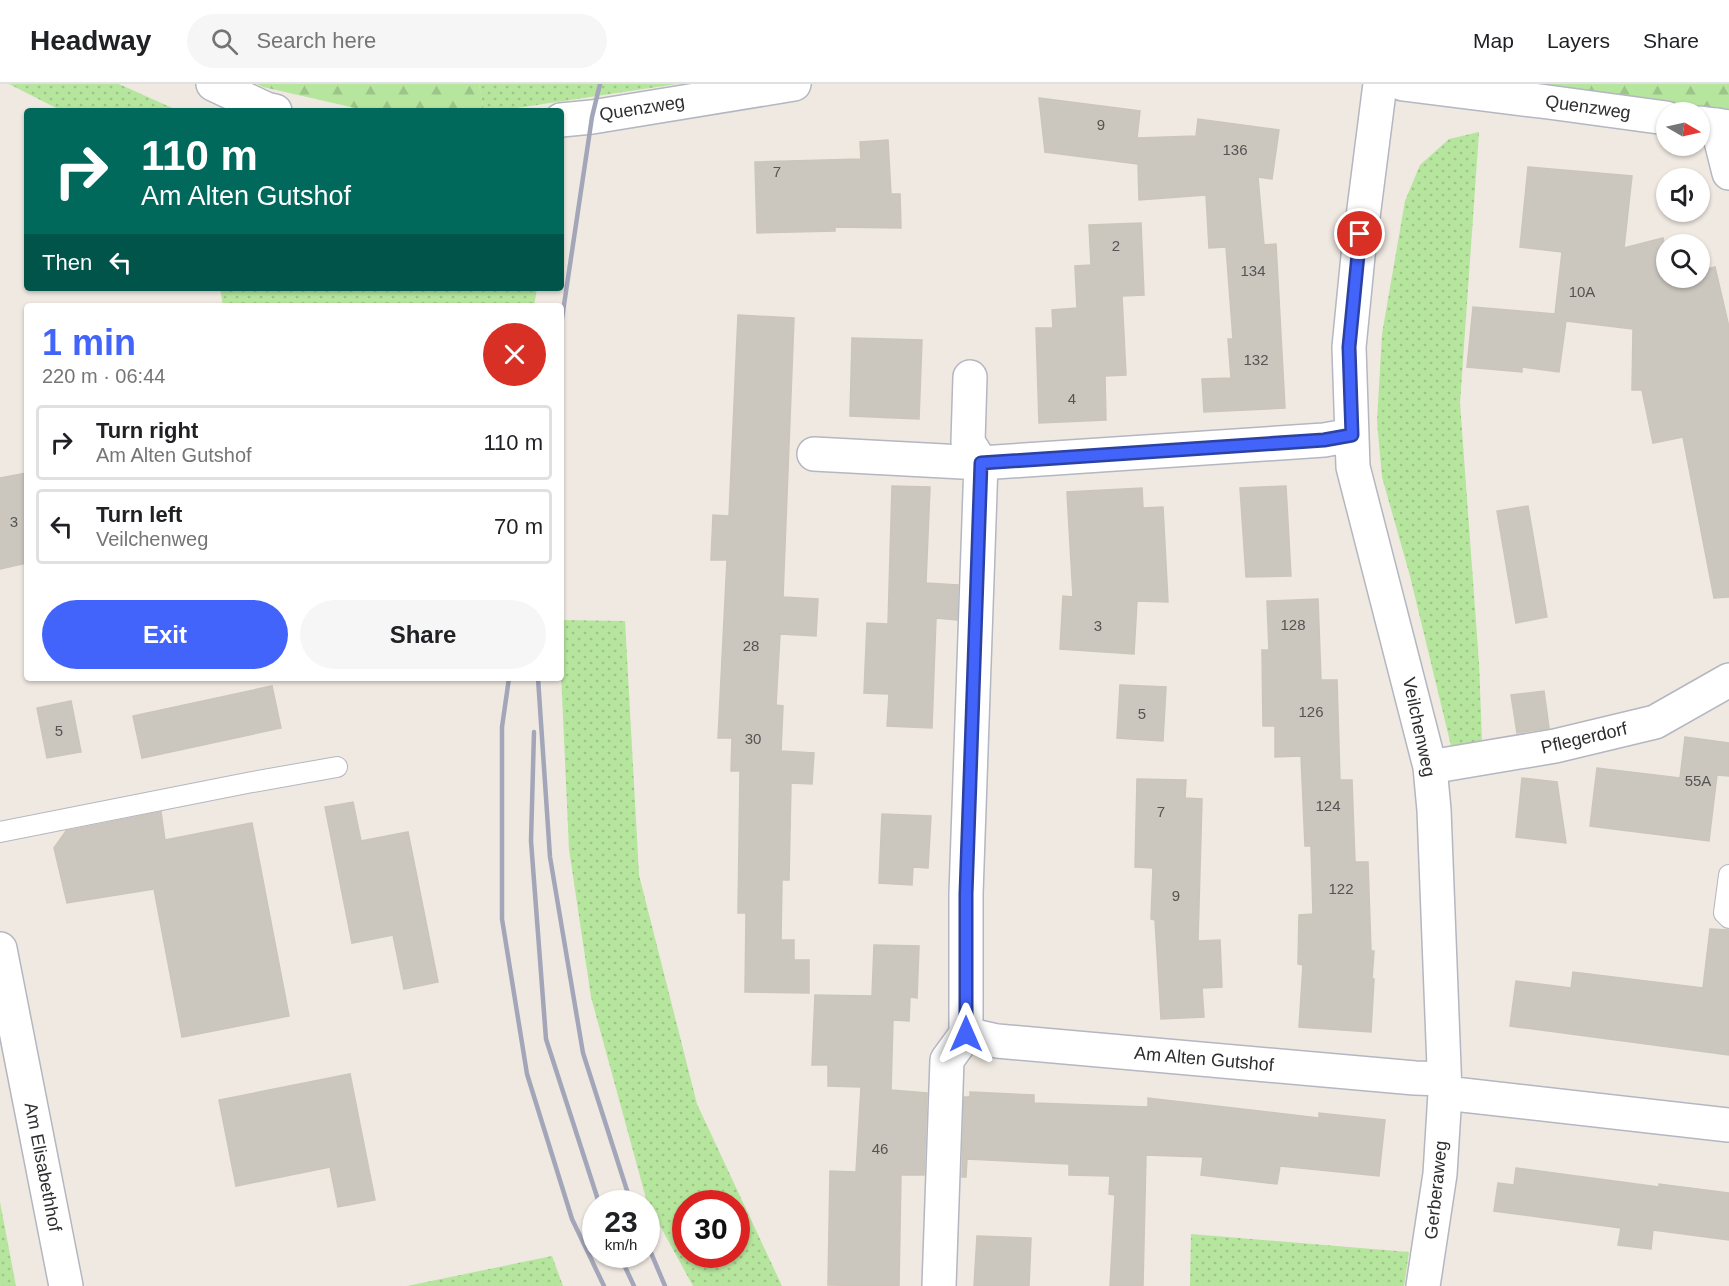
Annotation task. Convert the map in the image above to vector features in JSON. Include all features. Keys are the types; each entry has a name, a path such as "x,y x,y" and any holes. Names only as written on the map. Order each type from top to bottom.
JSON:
{"street":[{"path":"213,84 264,108"},
{"name":"Quenzweg","path":"564,120 794,84"},
{"name":"Veilchenweg","path":"1380,84 1349,347 1353,467 1430,767 1434,810 1444,1086"},
{"name":"Quenzweg","path":"1402,84 1656,117"},
{"path":"1715,125 1729,173"},
{"path":"939,1286 948,1060 966,1034 966,894 981,463 968,442 970,377"},
{"path":"814,454 981,463 1324,440 1352,435"},
{"name":"Pflegerdorf","path":"1430,767 1555,746 1655,722 1729,680"},
{"name":"Am Elisabethhof","path":"0,949 10,1049 66,1286"},
{"name":"Am Alten Gutshof","path":"966,1034 997,1041 1415,1078 1444,1086"},
{"path":"1444,1086 1729,1125"},
{"name":"Gerberaweg","path":"1423,1286 1440,1174 1444,1086"}],"lane":[{"path":"0,832 337,767"},
{"path":"1729,875 1724,913 1729,918"}],"green space":[{"path":"9,84 119,84 172,108 56,108"},
{"path":"257,84 479,84 483,108 355,108"},
{"path":"479,84 677,84 516,108 483,108"},
{"path":"1531,84 1729,84 1729,110 1710,108 1710,102 1668,102"},
{"path":"1479,132 1460,403 1479,663 1482,741 1452,750 1410,576 1382,477 1377,422 1382,334 1405,201 1420,165 1449,139"},
{"path":"220,291 536,291 534,303 222,303"},
{"path":"564,620 625,621 639,875 697,1104 737,1190 672,1190 672,1248 660,1226 660,1190 644,1190 591,997 569,849 561,681 564,681"},
{"path":"0,1202 16,1286 0,1286"},
{"path":"750,1217 782,1286 693,1286 683,1268 750,1268"},
{"path":"1191,1234 1409,1252 1404,1286 1190,1286"},
{"path":"552,1256 563,1286 407,1286"}],"building":[{"path":"1039,98 1140,111 1137,138 1196,136 1198,119 1279,130 1272,179 1258,177 1264,245 1276,244 1285,408 1204,412 1202,379 1231,378 1228,339 1233,339 1226,247 1209,248 1206,195 1139,200 1138,164 1045,152"},
{"path":"888,140 891,194 900,194 901,228 835,227 835,231 757,233 755,162 861,159 860,142"},
{"path":"1528,167 1632,176 1624,248 1656,240 1656,288 1710,288 1710,268 1715,267 1729,327 1729,597 1714,598 1683,437 1653,443 1642,390 1632,390 1633,329 1566,321 1559,372 1522,367 1522,372 1467,367 1473,307 1555,314 1562,252 1520,247"},
{"path":"1141,223 1144,295 1122,296 1126,375 1105,376 1106,420 1039,423 1036,328 1053,328 1052,310 1077,308 1075,266 1091,265 1089,225"},
{"path":"738,315 794,318 783,597 818,599 816,636 780,634 776,705 783,706 781,751 814,753 812,784 791,783 789,880 782,880 781,940 794,940 794,960 809,960 809,993 745,992 746,913 738,913 740,771 731,771 732,738 718,738 727,560 711,560 713,515 729,516"},
{"path":"852,338 922,340 919,419 850,416"},
{"path":"24,474 24,564 0,569 0,478"},
{"path":"892,486 930,487 926,583 958,585 957,620 936,618 932,728 887,726 889,694 864,693 867,623 888,624"},
{"path":"1286,486 1291,576 1246,577 1240,488"},
{"path":"1142,488 1143,508 1163,507 1168,602 1137,601 1134,654 1060,649 1063,596 1073,597 1067,492"},
{"path":"1528,506 1547,617 1516,623 1497,511"},
{"path":"1318,599 1321,680 1337,680 1340,780 1352,780 1355,862 1368,862 1371,951 1374,951 1371,1032 1299,1027 1303,965 1298,964 1299,915 1313,914 1311,846 1305,846 1301,756 1275,757 1275,726 1263,726 1262,650 1269,650 1267,601"},
{"path":"1120,685 1166,687 1163,741 1117,738"},
{"path":"272,686 281,728 142,758 133,716"},
{"path":"1544,691 1549,728 1517,733 1511,695"},
{"path":"71,701 81,752 47,758 37,708"},
{"path":"1685,737 1729,743 1729,776 1717,775 1709,841 1590,826 1597,768 1680,778"},
{"path":"1522,778 1557,782 1566,843 1516,837"},
{"path":"1137,779 1186,780 1185,798 1202,799 1198,941 1220,940 1222,987 1202,988 1204,1017 1161,1019 1155,920 1151,919 1153,868 1135,867"},
{"path":"353,802 361,841 408,832 438,982 404,989 393,935 352,943 325,807"},
{"path":"161,812 165,840 252,823 289,1016 182,1037 154,889 67,903 54,848 66,831"},
{"path":"882,814 931,816 928,868 913,867 912,885 879,883"},
{"path":"1710,929 1729,930 1729,1055 1510,1026 1516,981 1571,988 1573,972 1703,988"},
{"path":"874,945 919,946 917,998 910,997 909,1021 893,1020 891,1090 927,1093 924,1175 901,1175 899,1286 828,1285 830,1171 856,1172 861,1087 828,1086 828,1065 812,1065 815,995 872,996"},
{"path":"350,1074 375,1200 338,1207 330,1167 236,1186 219,1100"},
{"path":"970,1092 1034,1095 1034,1103 1148,1107 1148,1098 1319,1118 1319,1113 1385,1120 1379,1176 1280,1166 1277,1184 1201,1175 1203,1157 1146,1155 1143,1286 1110,1286 1115,1195 1109,1194 1110,1176 1069,1175 1069,1164 967,1159 966,1177 962,1177 964,1097 970,1097"},
{"path":"1516,1168 1659,1187 1659,1184 1729,1193 1729,1240 1653,1230 1651,1249 1618,1245 1621,1228 1494,1211 1498,1183 1514,1185"},
{"path":"977,1236 1031,1238 1029,1286 974,1286"}],"railway":[{"path":"564,305 592,117 600,84"},
{"path":"509,681 502,727 502,919 527,1074 572,1219 604,1286"},
{"path":"538,681 550,857 583,1053 627,1190"},
{"path":"534,732 531,841 546,1039 595,1190"},
{"path":"626,1268 634,1286"},
{"path":"657,1268 665,1286"}],"route":[{"path":"966,1034 966,894 981,463 1324,440 1352,435 1349,347 1360,234"}]}
